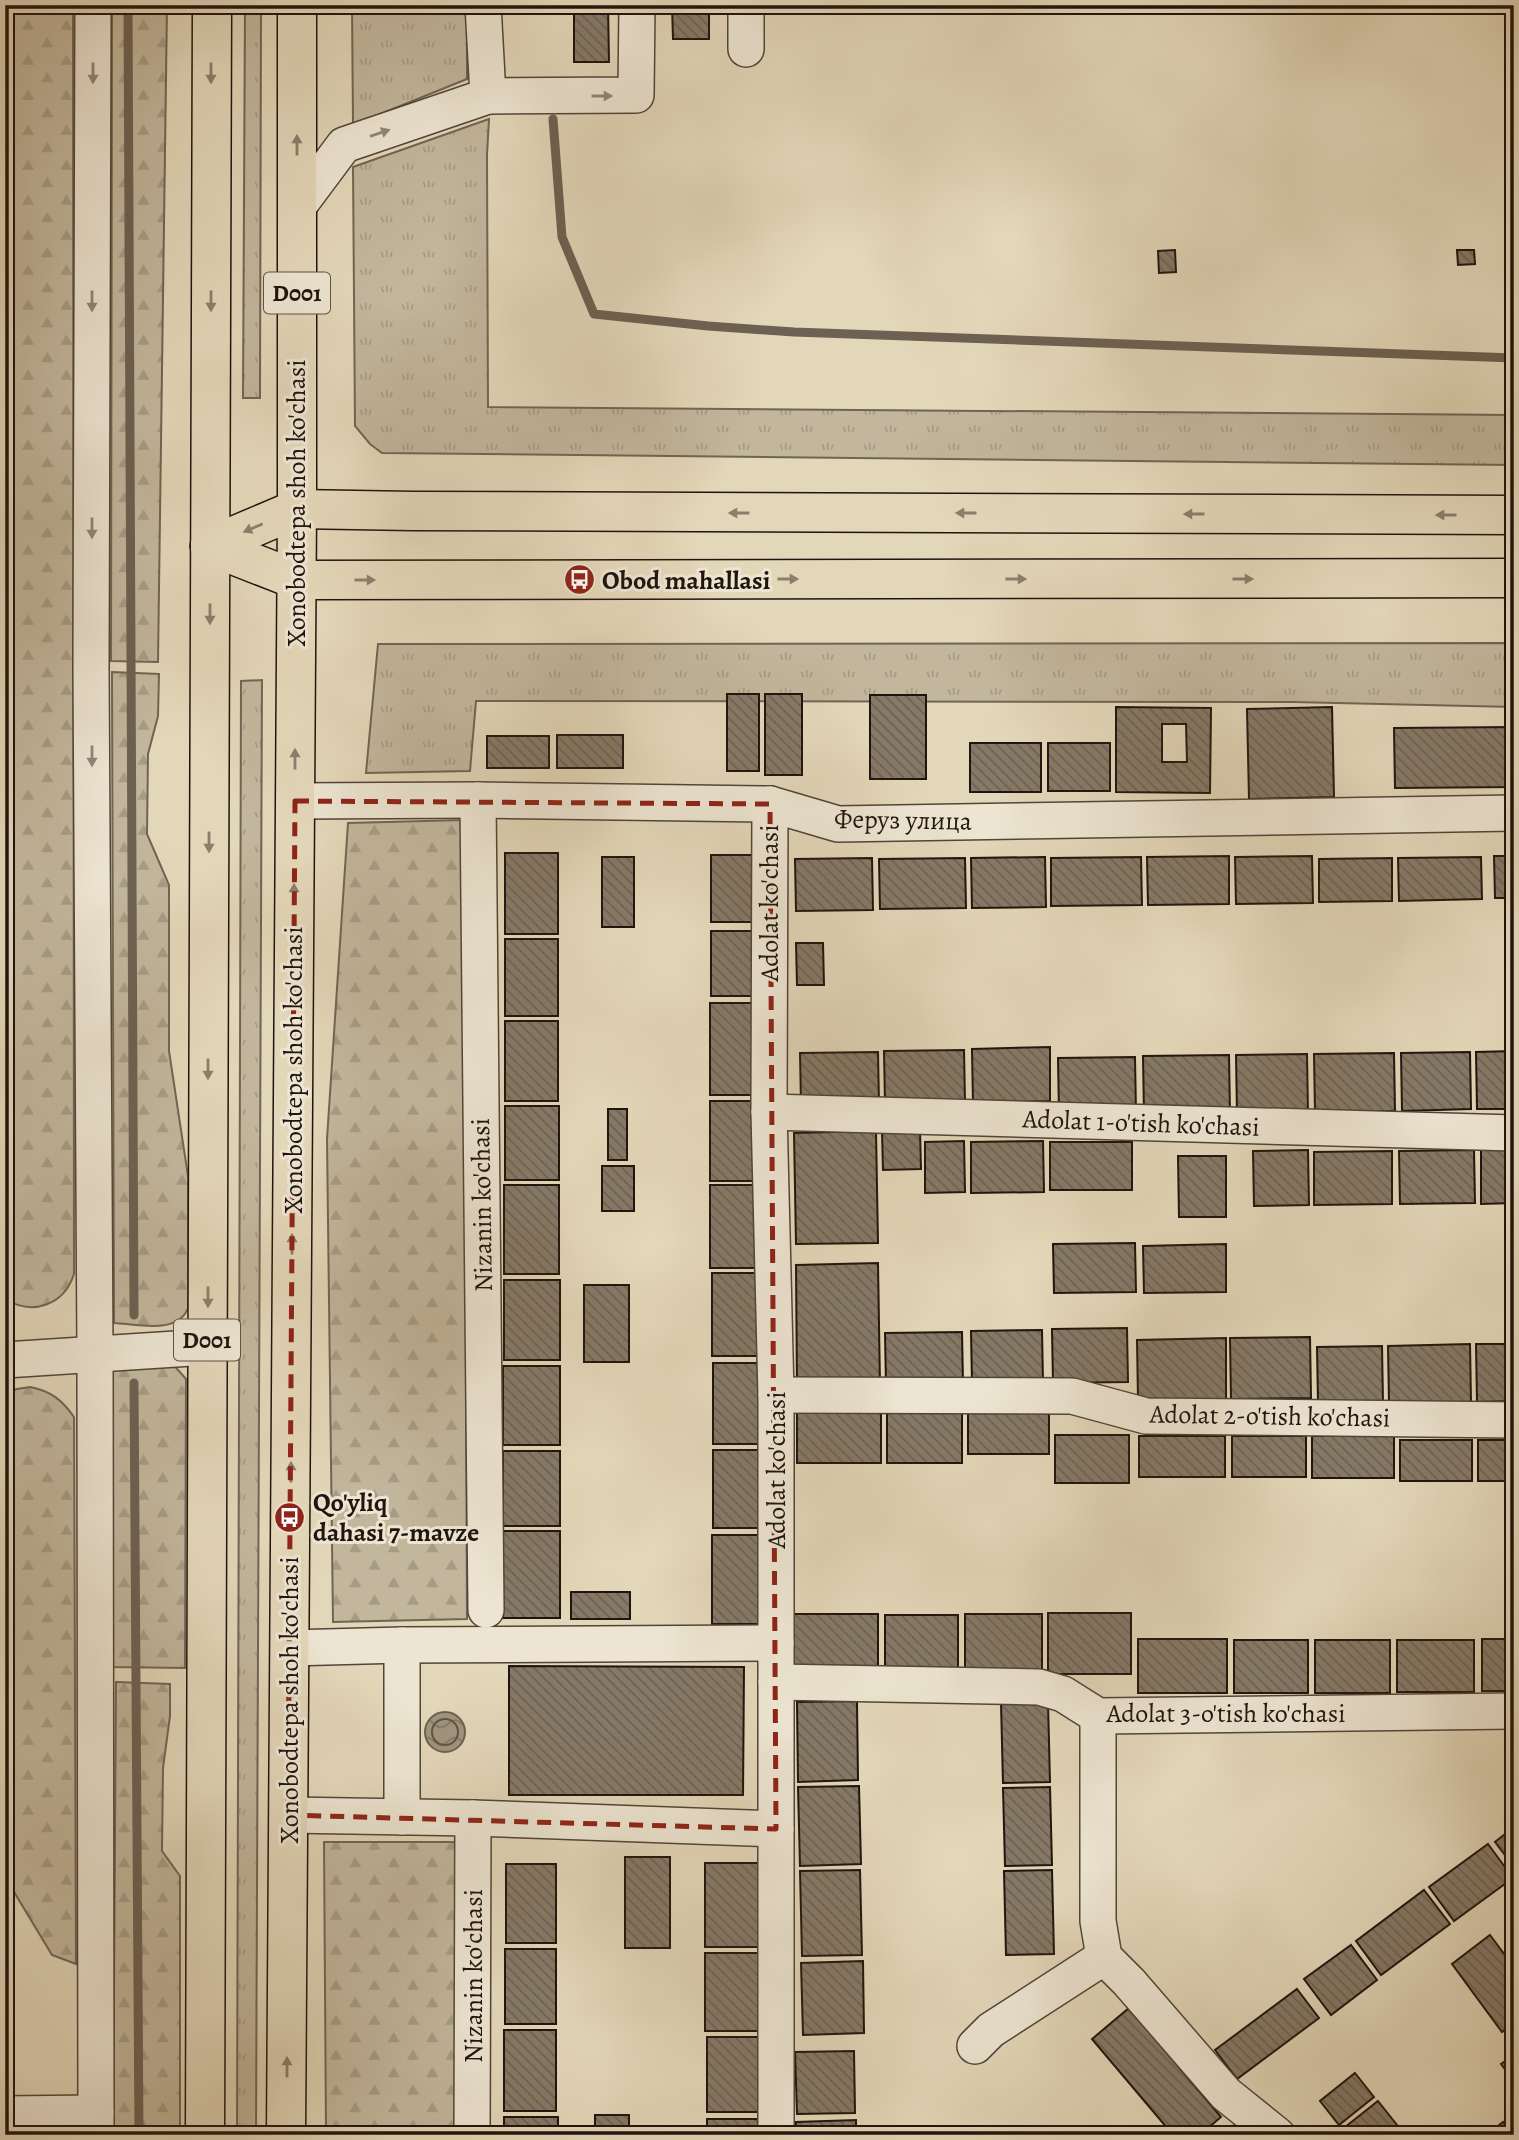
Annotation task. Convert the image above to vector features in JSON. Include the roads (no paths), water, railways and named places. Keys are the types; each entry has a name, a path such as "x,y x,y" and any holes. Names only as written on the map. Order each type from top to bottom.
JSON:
{"main road":[{"name":"D001","path":"205,2135 212,5"},
{"name":"Xonobodtepa shoh ko'chasi","path":"286,2135 297,580 297,5"},
{"path":"210,546 297,509 441,512 1514,515"},
{"path":"210,546 297,580 1514,578"}],"street":[{"path":"5,2114 96,2124 91,667 93,5"},
{"path":"483,5 488,96"},
{"path":"297,208 344,145 488,96 636,95 637,5"},
{"path":"746,5 746,49"},
{"name":"Феруз улица","path":"295,801 478,800 770,804 838,824 1514,813"},
{"name":"Nizanin ko'chasi","path":"478,800 486,1610"},
{"name":"Adolat ko'chasi","path":"770,804 769,1112 776,1395 776,2135"},
{"name":"Adolat 1-o'tish ko'chasi","path":"769,1112 1514,1133"},
{"path":"5,1360 207,1347"},
{"name":"Adolat 2-o'tish ko'chasi","path":"776,1395 1072,1396 1146,1416 1514,1420"},
{"path":"289,1648 776,1643"},
{"path":"402,1645 402,1817"},
{"name":"Adolat 3-o'tish ko'chasi","path":"776,1682 1039,1687 1063,1694 1098,1716 1514,1711"},
{"path":"1098,1716 1097,1921 1104,1957 1226,2094 1277,2135"},
{"path":"288,1815 473,1818 776,1829"},
{"name":"Nizanin ko'chasi","path":"472,2135 473,1818"},
{"path":"975,2046 991,2030 1104,1957"}],"water":[{"path":"445,1712 453,1713 459,1718 464,1724 464,1740 459,1746 453,1751 445,1752 437,1751 431,1746 426,1740 425,1732 426,1724 431,1718 437,1713"}],"waterway":[{"path":"128,5 134,1315"},
{"path":"553,119 562,237 594,314 794,332 1514,358"},
{"path":"134,1383 139,2135"}],"place":[{"name":"Obod mahallasi","path":"579,580"},
{"name":"Qo'yliq dahasi 7-mavze","path":"290,1517"}]}
